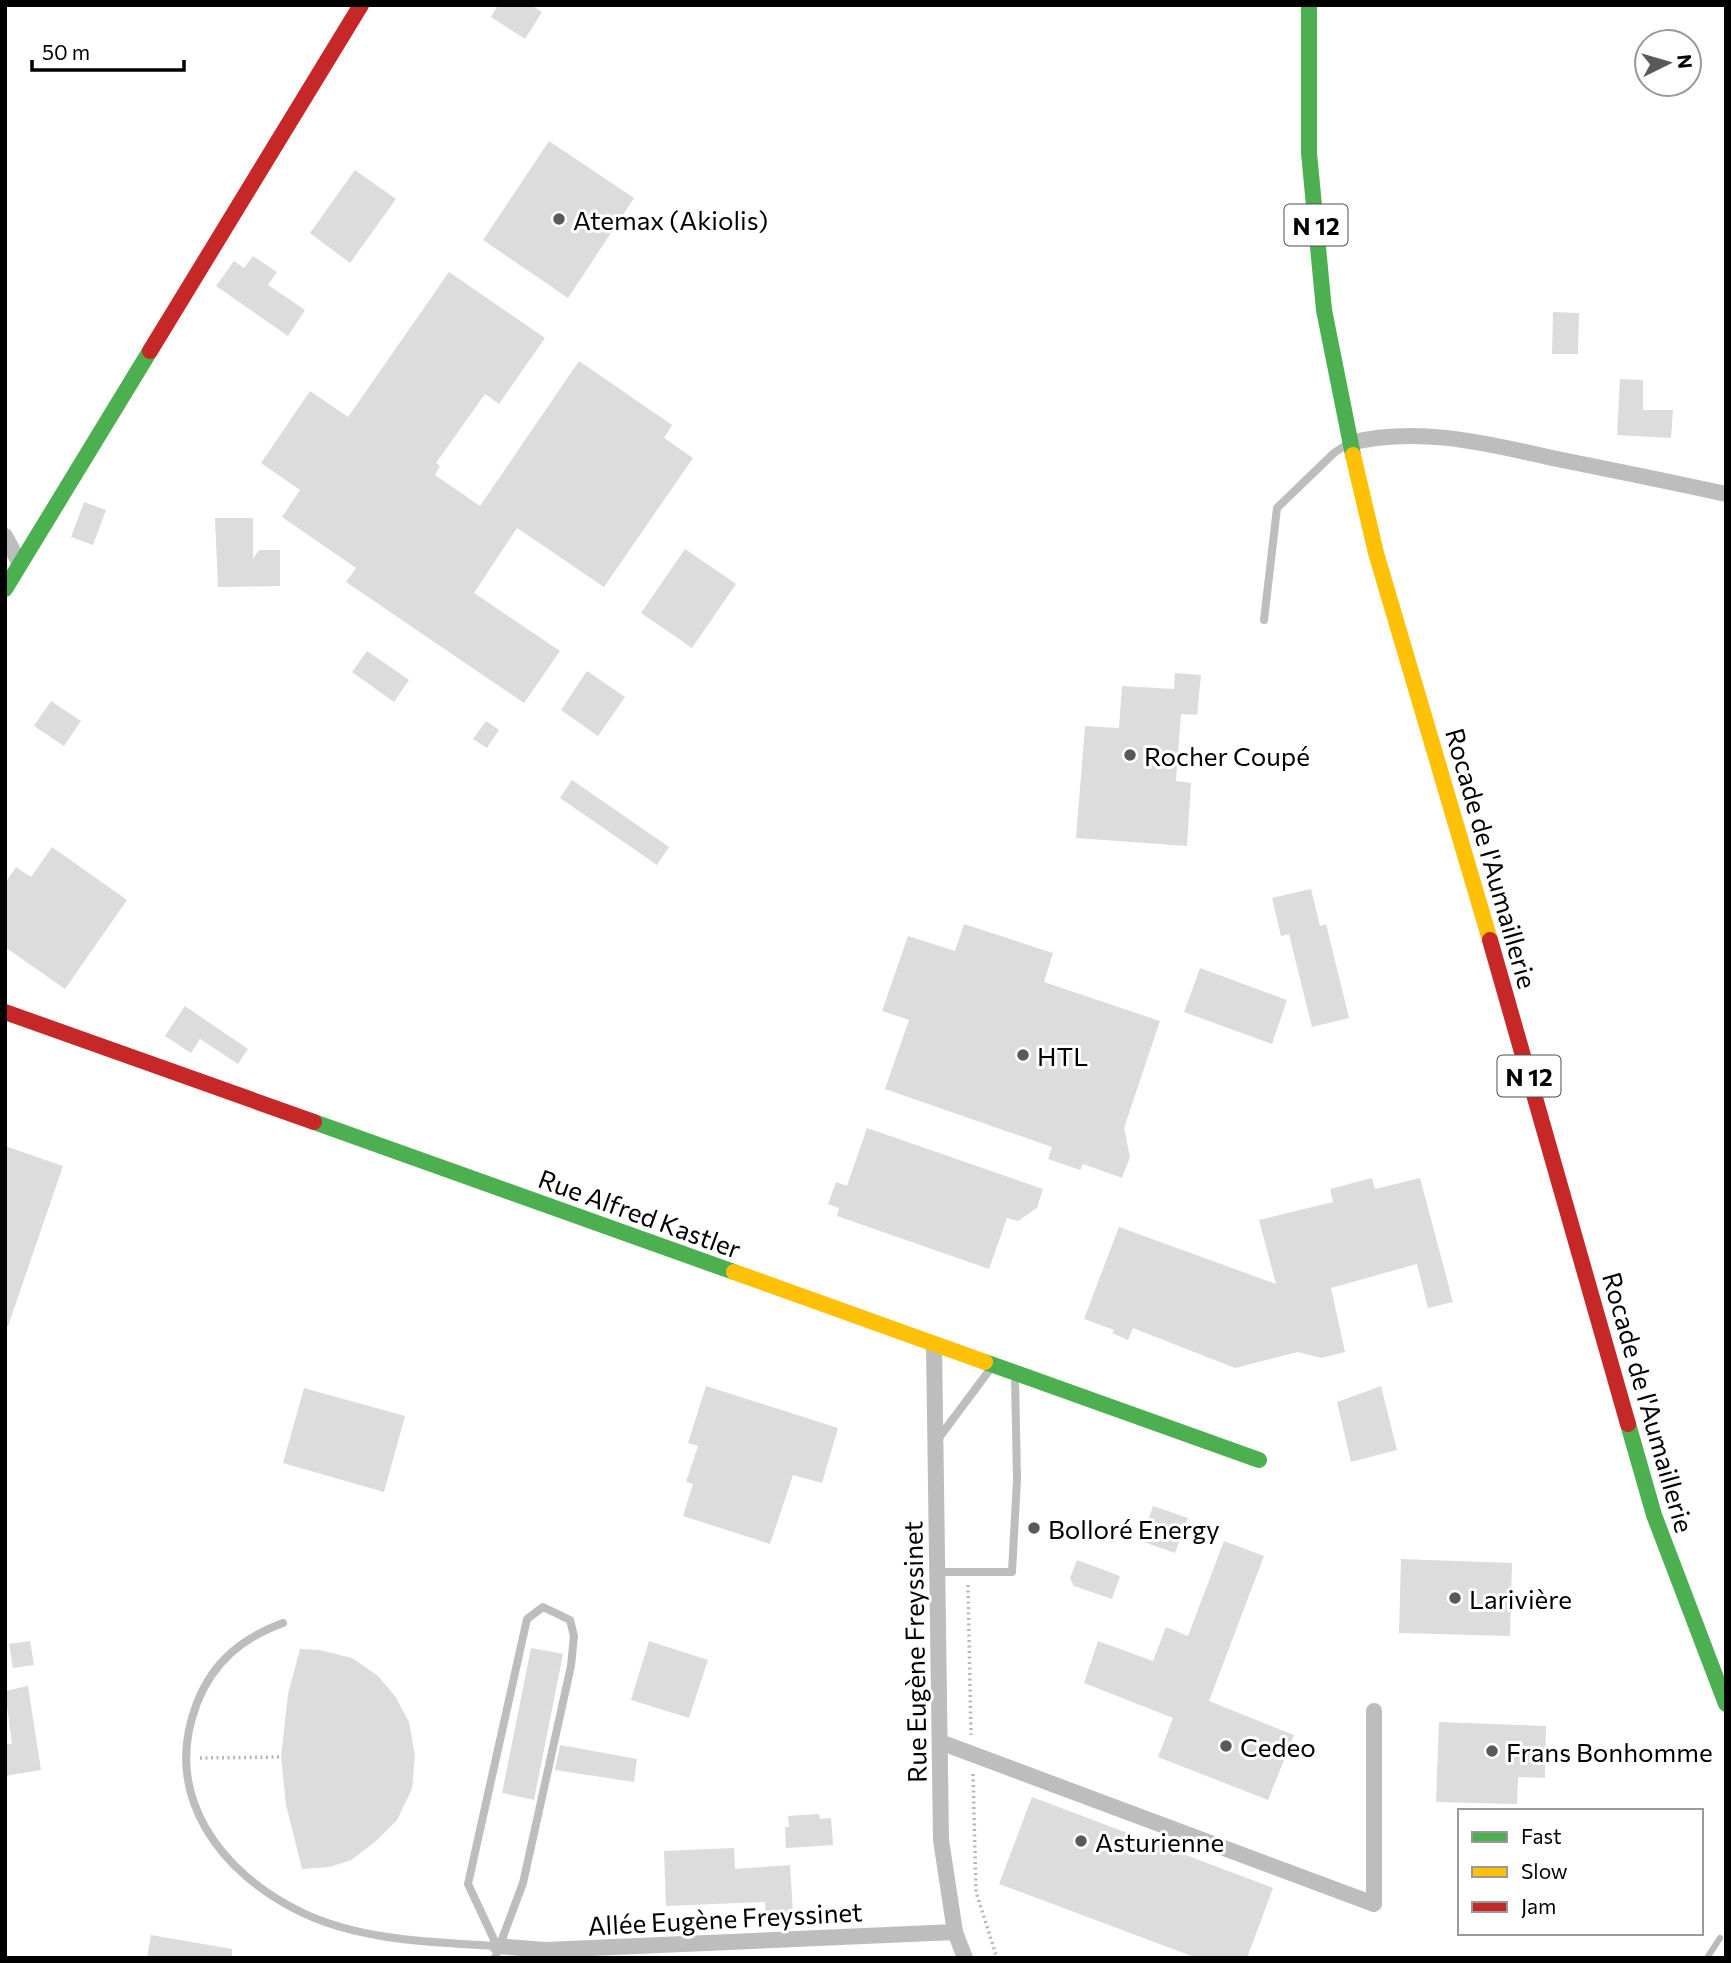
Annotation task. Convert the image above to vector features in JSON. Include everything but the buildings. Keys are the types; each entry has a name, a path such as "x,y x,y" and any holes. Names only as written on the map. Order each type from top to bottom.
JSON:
{"street":[{"path":"5,589 361,5"},
{"name":"Rocade de l'Aumaillerie","path":"1309,5 1309,153 1324,310 1350,443 1376,553 1444,777 1654,1515 1726,1704"},
{"path":"1350,443 1372,437 1415,436 1471,440 1726,494"},
{"path":"5,536 20,564"},
{"name":"Rue Alfred Kastler","path":"5,1012 1259,1460"},
{"name":"Rue Eugène Freyssinet","path":"934,1344 941,1840 955,1931 964,1958"},
{"path":"940,1742 1374,1903 1374,1711"},
{"name":"Allée Eugène Freyssinet","path":"496,1952 955,1931"}],"lane":[{"path":"1264,620 1277,508 1334,453 1350,443"},
{"path":"937,1441 993,1366"},
{"path":"938,1572 1012,1572 1017,1480 1014,1372"},
{"path":"542,1607 570,1619 574,1636 571,1666 523,1883 496,1952 468,1884 527,1619 542,1607"},
{"path":"283,1623 259,1632 218,1664 195,1709 186,1736 186,1758 192,1798 203,1823 234,1867 268,1893 303,1913 354,1930 496,1952"}],"path":[{"path":"186,1758 281,1757"}],"waterway":[{"path":"1707,1958 1720,1938"}],"traffic: fast":[{"path":"1309,5 1309,153 1324,310 1353,455"},
{"path":"5,589 150,351"},
{"path":"314,1122 734,1272"},
{"path":"985,1362 1259,1460"},
{"path":"1628,1424 1654,1515 1726,1704"}],"traffic: slow":[{"path":"1353,455 1376,553 1490,940"},
{"path":"734,1272 985,1362"}],"traffic: jam":[{"path":"150,351 361,5"},
{"path":"1490,940 1628,1424"},
{"path":"5,1012 314,1122"}],"place":[{"name":"Atemax (Akiolis)","path":"559,219"},
{"name":"Rocher Coupé","path":"1130,755"},
{"name":"HTL","path":"1023,1055"},
{"name":"Bolloré Energy","path":"1034,1528"},
{"name":"Larivière","path":"1455,1598"},
{"name":"Cedeo","path":"1226,1746"},
{"name":"Frans Bonhomme","path":"1492,1751"},
{"name":"Asturienne","path":"1081,1841"}]}
